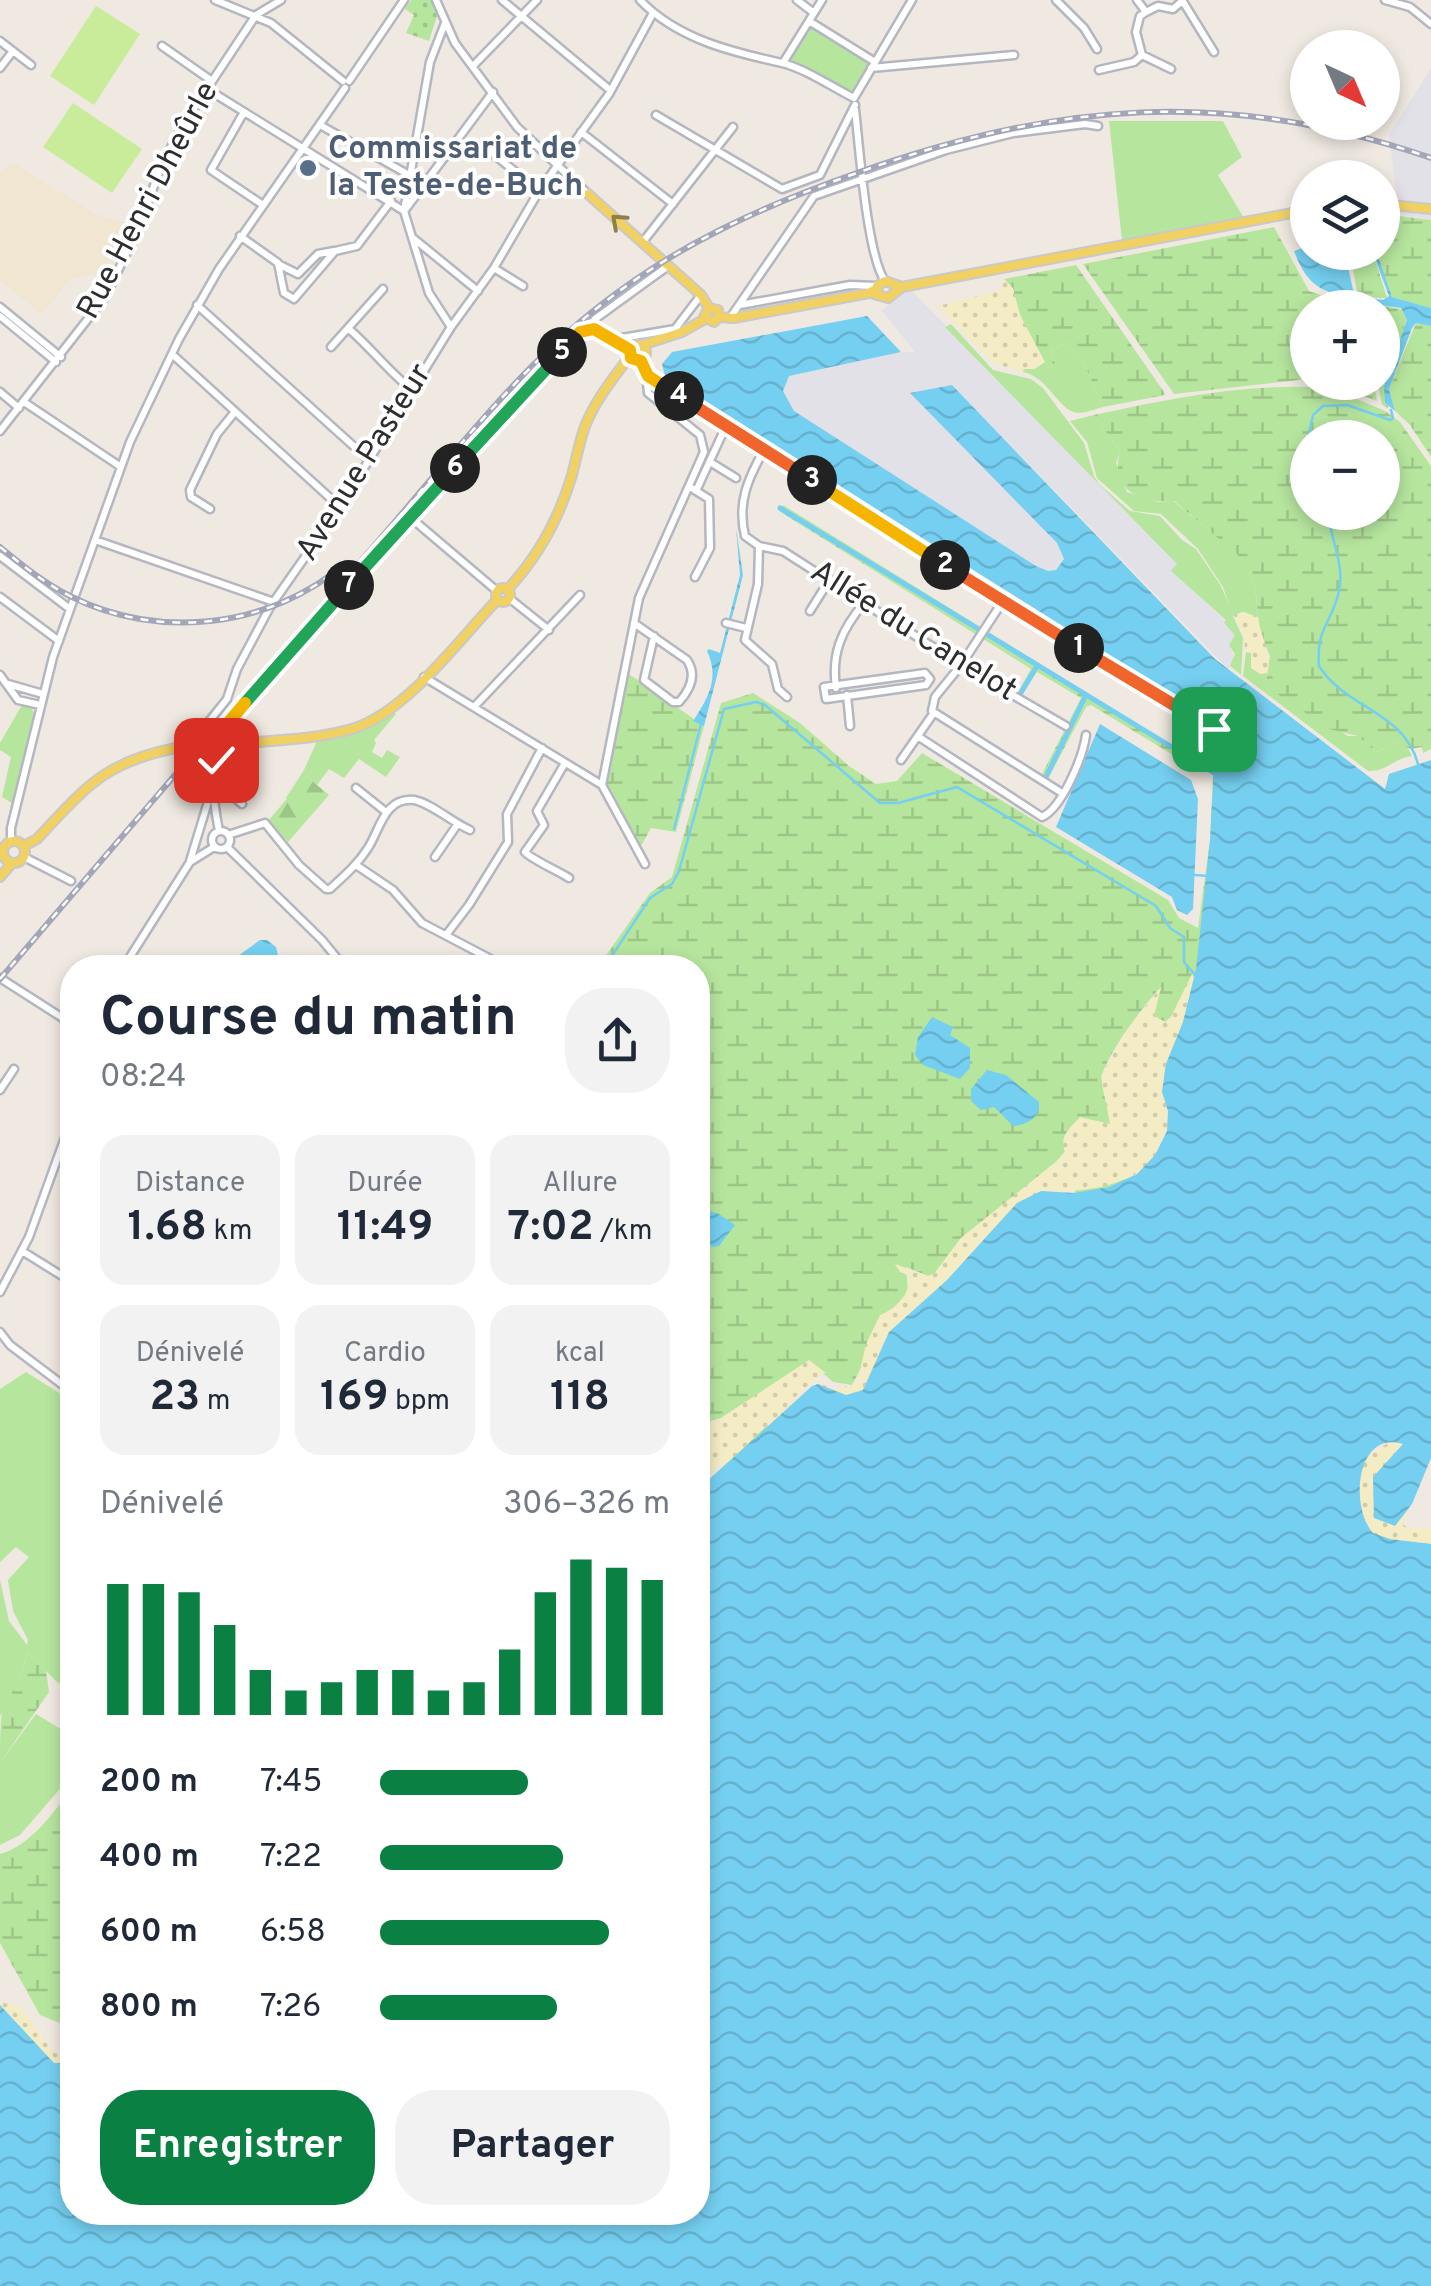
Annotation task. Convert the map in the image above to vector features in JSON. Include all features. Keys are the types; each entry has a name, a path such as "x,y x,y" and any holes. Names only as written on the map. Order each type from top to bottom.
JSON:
{"main road":[{"path":"588,194 702,294 709,308"},
{"path":"1400,206 1431,209"},
{"path":"719,317 1290,213"},
{"path":"705,319 704,312 709,308 716,308 719,317"},
{"path":"24,846 20,862 2,859 5,846 11,842 24,846 37,839 107,770 144,754 324,736 358,727 392,709 497,595 504,602 532,563 551,533 584,428 623,367 657,340 719,317"},
{"path":"0,877 12,863"}],"street":[{"path":"215,0 271,23 346,83"},
{"path":"256,15 280,0"},
{"path":"11,842 40,706 59,641 121,467 172,354 240,236 404,0"},
{"path":"436,0 455,43 524,136 588,194"},
{"path":"502,0 610,90"},
{"path":"474,66 536,0"},
{"path":"640,0 680,31 716,46 783,63 854,101"},
{"name":"Avenue Pasteur","path":"207,724 226,699 237,668 274,602 340,507 539,191 610,90 656,0"},
{"path":"798,0 811,17 873,65 1014,54"},
{"path":"783,63 822,0"},
{"path":"656,115 782,189 820,176 854,101 912,0"},
{"path":"1056,0 1084,28 1097,49"},
{"path":"1138,0 1146,12"},
{"path":"1385,0 1410,7 1431,24"},
{"path":"1171,70 1142,55 1136,29 1140,16 1158,6 1176,8 1182,1 1214,52"},
{"name":"Rue Henri Dheûrle","path":"0,430 105,296 137,232 162,164 256,15"},
{"path":"445,23 430,62 404,211 429,293 451,328"},
{"path":"0,41 31,65"},
{"path":"162,46 212,81"},
{"path":"0,68 14,51"},
{"path":"1099,70 1134,62 1142,55"},
{"path":"207,90 404,211"},
{"path":"404,211 493,92"},
{"path":"738,304 850,285 883,287 854,101"},
{"path":"244,112 211,170 262,205"},
{"path":"730,318 810,198 946,150 1013,133 1085,124 1098,126"},
{"path":"320,125 410,176"},
{"path":"642,243 733,127"},
{"path":"581,132 672,204"},
{"path":"491,152 539,191"},
{"path":"240,236 298,274 318,254 358,246 391,201"},
{"path":"412,237 478,291"},
{"path":"278,264 284,294 294,299 335,251"},
{"path":"131,955 190,862 212,790 217,736 580,332 668,266"},
{"path":"494,268 523,286"},
{"path":"331,348 383,288"},
{"path":"616,342 680,326 702,294"},
{"path":"197,305 369,460"},
{"path":"0,308 58,360"},
{"path":"0,316 58,360"},
{"path":"589,328 637,354 646,374 648,393 704,441 693,489"},
{"path":"349,329 377,353 388,371 412,390"},
{"path":"172,354 340,507"},
{"path":"646,374 1003,602 1214,729"},
{"path":"0,392 121,467"},
{"path":"210,509 191,497 190,490 216,434 234,413"},
{"path":"602,785 639,598 726,426"},
{"path":"764,450 740,507 745,536 758,546 758,584 745,631 750,646 775,669 778,689 787,697"},
{"path":"710,462 736,478"},
{"path":"693,489 708,499 710,548 695,577"},
{"path":"411,518 497,595"},
{"path":"95,540 274,602"},
{"name":"Allée du Canelot","path":"758,546 783,550 961,665 1066,726"},
{"path":"0,556 70,609"},
{"path":"810,611 830,579"},
{"path":"508,594 549,630"},
{"path":"474,707 580,595"},
{"path":"0,597 59,641"},
{"path":"902,760 933,714 932,701 1003,602"},
{"path":"864,603 843,634 832,663 838,697 926,685 930,678"},
{"path":"634,622 654,636 690,664 692,680 679,702 673,702 644,680 654,636"},
{"path":"726,622 745,631"},
{"path":"836,686 925,673 948,682"},
{"path":"0,675 18,700 40,706"},
{"path":"424,677 602,785 646,864"},
{"path":"6,684 43,694"},
{"path":"847,695 850,726"},
{"path":"933,714 1062,794"},
{"path":"919,737 1039,816 1049,815 1062,794 1086,736"},
{"path":"446,935 508,842 508,814 542,748"},
{"path":"565,763 537,810 544,825 525,852 569,878"},
{"path":"219,784 242,804"},
{"path":"356,788 386,812"},
{"path":"190,862 213,842 219,831 212,790"},
{"path":"219,831 228,835 265,823 299,865 330,889 356,865 386,812 399,802 416,800 470,830"},
{"path":"435,857 457,824"},
{"path":"198,834 227,847 334,955"},
{"path":"227,847 228,835"},
{"path":"24,857 71,881"},
{"path":"356,865 393,890 418,920 479,955"},
{"path":"0,978 60,1016"},
{"path":"0,1090 14,1069"},
{"path":"0,1292 22,1251 60,1158"},
{"path":"22,1251 60,1275"},
{"path":"0,1332 10,1345 60,1383"}],"shaded area":[{"path":"1431,68 1431,220 1400,214 1400,160 1392,160 1390,140 1400,140 1400,117"},
{"path":"13,163 96,214 134,225 111,272 70,279 42,314 0,280 0,173"},
{"path":"912,291 1178,565 1172,571 1226,621 1224,624 1236,635 1232,648 1234,662 1228,669 952,385 911,394 1057,543 1064,559 1056,570 1036,566 794,411 783,391 788,376 915,352 882,311 899,292"}],"green space":[{"path":"411,0 431,0 437,16 429,41 406,33 414,15 405,9"},
{"path":"96,6 140,34 94,105 50,76"},
{"path":"810,26 870,64 854,90 791,63 790,56"},
{"path":"73,103 142,149 112,193 43,147"},
{"path":"1109,121 1223,121 1242,157 1218,175 1244,218 1122,240"},
{"path":"1400,216 1431,220 1431,308 1400,299 1400,290 1389,290 1382,270 1400,270"},
{"path":"1274,227 1290,256 1290,270 1298,270 1308,290 1290,290 1290,381 1174,394 1083,264"},
{"path":"1076,265 1165,395 1103,407 1084,363 1067,343 1051,350 1055,363 1051,369 1042,358 1004,279"},
{"path":"1353,270 1378,270 1385,290 1357,290"},
{"path":"1400,309 1407,320 1400,340"},
{"path":"1416,323 1431,326 1431,457 1410,425 1395,411 1392,400 1400,400 1400,362"},
{"path":"951,324 993,370 1031,379 1043,388 1084,443 1099,484 1130,511 1160,516 1196,549 1230,607 1223,587 1198,549 1161,514 1134,511 1097,478 1087,442 1070,421 1094,415 1120,451 1116,463 1127,492 1158,502 1173,501 1238,554 1255,586 1258,617 1243,612 1233,616 1243,638 1241,675 1230,666 1235,654 1229,645 1235,635 1224,623 1226,620 1171,571 1177,564 945,327"},
{"path":"1067,343 1084,363 1103,407 1081,413 1071,411 1040,380 1023,372 1045,362 1051,369 1055,363 1051,350"},
{"path":"1290,387 1290,400 1359,400 1397,420 1290,420 1290,530 1400,530 1400,422 1431,466 1431,749 1423,753 1422,747 1410,749 1400,742 1376,752 1358,736 1329,729 1269,688 1266,682 1270,656 1260,634 1255,586 1238,555 1174,501 1150,500 1130,491 1119,475 1120,451 1094,415 1180,398"},
{"path":"783,505 1204,765 1201,772 1091,705 1086,707 1048,779 1041,776 1081,698 1037,672 1020,698 1016,695 1031,669 779,511"},
{"path":"1246,651 1251,653 1260,674 1267,673 1266,682 1348,736 1358,736 1376,752 1400,742 1406,744 1412,756 1368,771 1243,676"},
{"path":"626,672 704,726 676,832 651,828 641,846 606,781"},
{"path":"753,693 800,723 876,784 897,781 922,753 1168,900 1179,918 1198,928 1210,840 1213,775 1277,789 961,1602 710,1490 710,1479 765,1427 857,1394 1074,1193 1166,1064 1183,1022 1193,973 1171,1017 1165,1022 1154,1016 1159,989 1116,1046 1102,1079 1110,1124 1090,1122 1057,1161 961,1238 934,1274 928,1276 906,1267 908,1292 891,1311 852,1385 833,1382 809,1361 710,1421 710,955 606,955 650,893 672,877 721,703"},
{"path":"22,705 31,706 34,714 12,803 2,797 11,757 0,750 0,743"},
{"path":"396,714 374,740 372,752 382,758 387,750 400,757 386,777 359,759 344,778 329,769 317,785 306,776 286,798 317,741 344,734"},
{"path":"306,776 329,795 288,842 269,820"},
{"path":"26,1372 60,1393 60,1684 27,1652 17,1685 0,1716 0,1580 9,1621 27,1645 13,1611 8,1580 29,1557 16,1547 0,1562 0,1389"},
{"path":"27,1652 46,1671 49,1692 0,1763 2,1713 20,1677"},
{"path":"36,1714 60,1729 60,1789 20,1835 0,1845 0,1763"},
{"path":"60,1804 60,2023 40,2015 0,1943 0,1854 22,1844"}],"sand":[{"path":"1004,279 1013,288 1020,315 1045,362 1023,372 993,363 938,306 998,291"},
{"path":"1243,612 1258,617 1268,652 1267,673 1260,674 1251,668 1251,653 1245,652 1244,635 1234,615"},
{"path":"1192,974 1195,975 1164,1073 1167,1126 1161,1146 1150,1162 1119,1182 1080,1190 1041,1191 980,1243 947,1280 889,1332 863,1390 765,1427 730,1461 710,1472 710,1421 809,1360 826,1373 784,1407 818,1383 834,1389 852,1385 858,1379 866,1344 880,1315 905,1295 909,1276 895,1264 928,1276 934,1274 961,1238 1057,1161 1065,1152 1066,1133 1080,1117 1110,1124 1101,1076 1123,1035 1161,987 1154,1016 1165,1022"},
{"path":"1392,1441 1410,1444 1410,1503 1403,1525 1412,1529 1431,1528 1431,1561 1370,1549 1348,1490 1368,1454"},
{"path":"0,2002 20,2006 54,2053 60,2054 60,2068 35,2054 0,2029"}],"water":[{"path":"1304,270 1349,270 1353,290 1324,290"},
{"path":"1379,270 1383,270 1387,290"},
{"path":"1400,299 1431,308 1431,326 1416,323 1400,360 1400,340 1407,320"},
{"path":"867,316 901,352 789,376 783,391 794,411 1036,566 1056,570 1064,559 1057,543 910,393 952,385 1215,659 1385,789 1389,774 1431,760 1431,1458 1412,1504 1395,1526 1374,1518 1373,1477 1403,1444 1387,1443 1375,1448 1366,1459 1360,1490 1361,1507 1373,1533 1431,1544 1431,2286 0,2286 0,2005 54,2063 60,2063 60,2225 710,2225 710,1479 812,1386 818,1384 846,1395 863,1390 889,1332 947,1280 1017,1203 1041,1191 1074,1193 1109,1187 1137,1174 1155,1155 1167,1131 1168,1111 1162,1092 1166,1064 1183,1022 1196,969 1214,766 1232,762 1234,734 665,376 662,364 672,352"},
{"path":"736,528 743,575 704,726 693,721 712,679 707,651 720,653 740,575"},
{"path":"1100,724 1191,780 1198,799 1193,909 1187,915 1177,910 1172,897 1056,827"},
{"path":"260,940 267,940 276,947 278,955 239,955"},
{"path":"932,1017 953,1027 950,1035 970,1048 970,1068 960,1079 923,1065 915,1055 918,1037"},
{"path":"987,1070 1006,1075 1039,1102 1035,1116 1013,1126 994,1107 981,1110 971,1101 971,1089"},
{"path":"710,1211 735,1225 719,1246 712,1247"}],"waterway":[{"path":"1312,420 1323,406 1347,405 1390,420"},
{"path":"1390,420 1391,410"},
{"path":"780,508 1216,774"},
{"path":"1331,530 1340,581 1336,602 1322,633 1319,666 1344,692 1400,732 1418,764"},
{"path":"1019,696 1037,666"},
{"path":"1046,777 1086,695"},
{"path":"613,955 650,898 672,884 679,871 724,709 756,702 765,705 880,803 898,803 957,787 1156,906 1170,928 1184,937 1184,962 1195,975"},
{"path":"674,829 701,724"},
{"path":"1195,875 1208,876"}],"railway":[{"path":"0,979 510,389 601,305 690,246 754,214 854,174 1000,131 1071,119 1141,112 1283,120 1356,135 1431,158"},
{"path":"0,547 70,596 140,619 176,622 213,621 249,614 316,585 346,563"}],"place":[{"name":"Commissariat de la Teste-de-Buch","path":"308,168"}],"route":[{"path":"216,760 217,736 238,711 497,422 580,332 589,328 630,350 631,358 641,361 646,374 660,384 1003,602 1214,729"}]}
